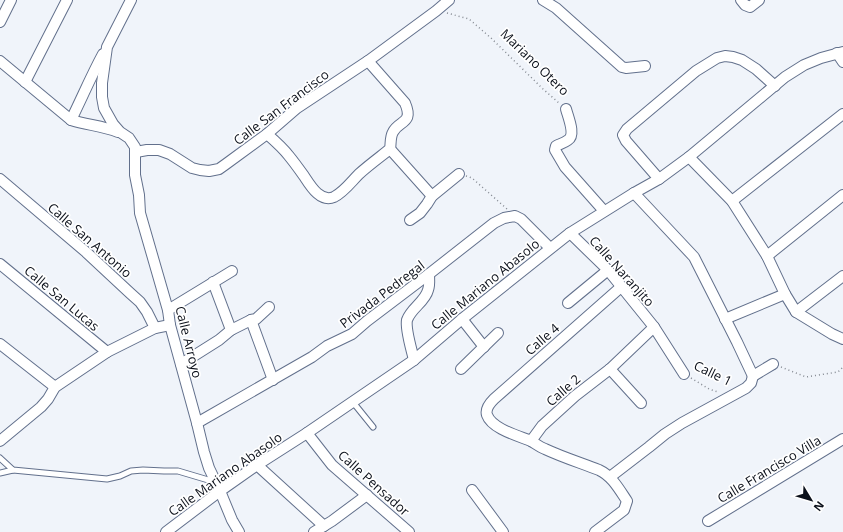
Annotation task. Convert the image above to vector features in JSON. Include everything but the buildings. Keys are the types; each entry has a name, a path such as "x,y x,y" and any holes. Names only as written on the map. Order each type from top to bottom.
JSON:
{"street":[{"path":"0,22 11,0"},
{"path":"25,82 66,0"},
{"path":"71,120 91,77 131,0"},
{"name":"Calle San Francisco","path":"136,152 159,150 170,154 192,168 209,171 219,169 267,134 297,108 368,61 449,0"},
{"path":"543,0 556,8 622,67 645,66"},
{"path":"741,0 745,6 750,7 759,0"},
{"path":"107,47 102,83 104,108 112,124 129,138 133,143 136,152"},
{"path":"840,52 843,62"},
{"name":"Calle Mariano Abasolo","path":"166,532 218,487 257,465 307,433 414,360 550,248 604,211 659,179 689,157 785,77 804,65 840,52"},
{"path":"659,179 626,141 623,135 627,129 696,71 717,58 725,56 733,57 742,60 756,69 775,86"},
{"path":"0,61 71,120 82,124 120,132"},
{"path":"267,134 290,156 312,188 319,195 325,198 335,197 390,149 391,136 393,132 406,121 408,115 407,109 401,98 368,61"},
{"name":"Mariano Otero","path":"566,110 572,134 570,139 558,145 555,150 564,167 604,211"},
{"path":"732,201 843,114"},
{"path":"390,149 432,196"},
{"name":"Calle Arroyo","path":"136,152 136,175 140,213 168,310 170,325 209,468 232,520 239,532"},
{"path":"689,157 732,201 767,256 785,294 796,312 843,339"},
{"path":"410,220 420,213 432,196 459,174"},
{"name":"Calle San Antonio","path":"0,179 86,252 140,302 148,312 155,328"},
{"path":"634,193 694,257 753,376"},
{"path":"767,256 843,195"},
{"path":"515,216 521,219 550,248"},
{"name":"Privada Pedregal","path":"197,423 312,357 327,346 352,334 494,223 504,218 515,216"},
{"name":"Calle Naranjito","path":"570,233 608,270 654,327"},
{"name":"Calle San Lucas","path":"0,264 107,352"},
{"path":"568,303 608,270"},
{"path":"168,310 232,271"},
{"path":"414,360 406,327 407,320 416,306 426,296 429,283 429,274"},
{"path":"796,312 843,276"},
{"path":"213,282 230,330"},
{"name":"Calle 4","path":"531,441 504,430 490,420 487,415 488,405 621,287"},
{"path":"725,319 785,294"},
{"path":"181,364 219,340 230,330 256,319 269,307"},
{"path":"462,319 484,347"},
{"path":"251,320 273,380"},
{"path":"2,437 41,407 55,387 107,352 155,328 170,325"},
{"name":"Calle 2","path":"531,441 542,426 575,396 610,369 654,327"},
{"name":"Calle 1","path":"654,327 684,374"},
{"path":"461,369 498,333"},
{"path":"0,344 55,387"},
{"name":"Calle 1","path":"729,397 749,386 753,376 773,364"},
{"path":"610,369 640,403"},
{"path":"610,477 676,426 729,397"},
{"name":"Calle Pensador","path":"307,433 332,464 406,531"},
{"name":"Calle Francisco Villa","path":"708,521 843,439"},
{"path":"531,441 544,449 605,473 610,477 627,501 624,510 595,532"},
{"path":"257,465 324,526"},
{"path":"472,490 503,532"},
{"path":"314,532 332,521 366,495"}],"lane":[{"path":"352,401 373,427"},
{"path":"0,458 12,470"},
{"path":"0,473 12,470 107,479 143,470 178,471 218,487"}],"path":[{"name":"Mariano Otero","path":"436,11 469,19 566,110"},
{"path":"459,174 472,178 515,216"},
{"path":"773,364 806,377 838,372 843,367"},
{"name":"Calle 1","path":"684,374 709,389 729,397"}]}
